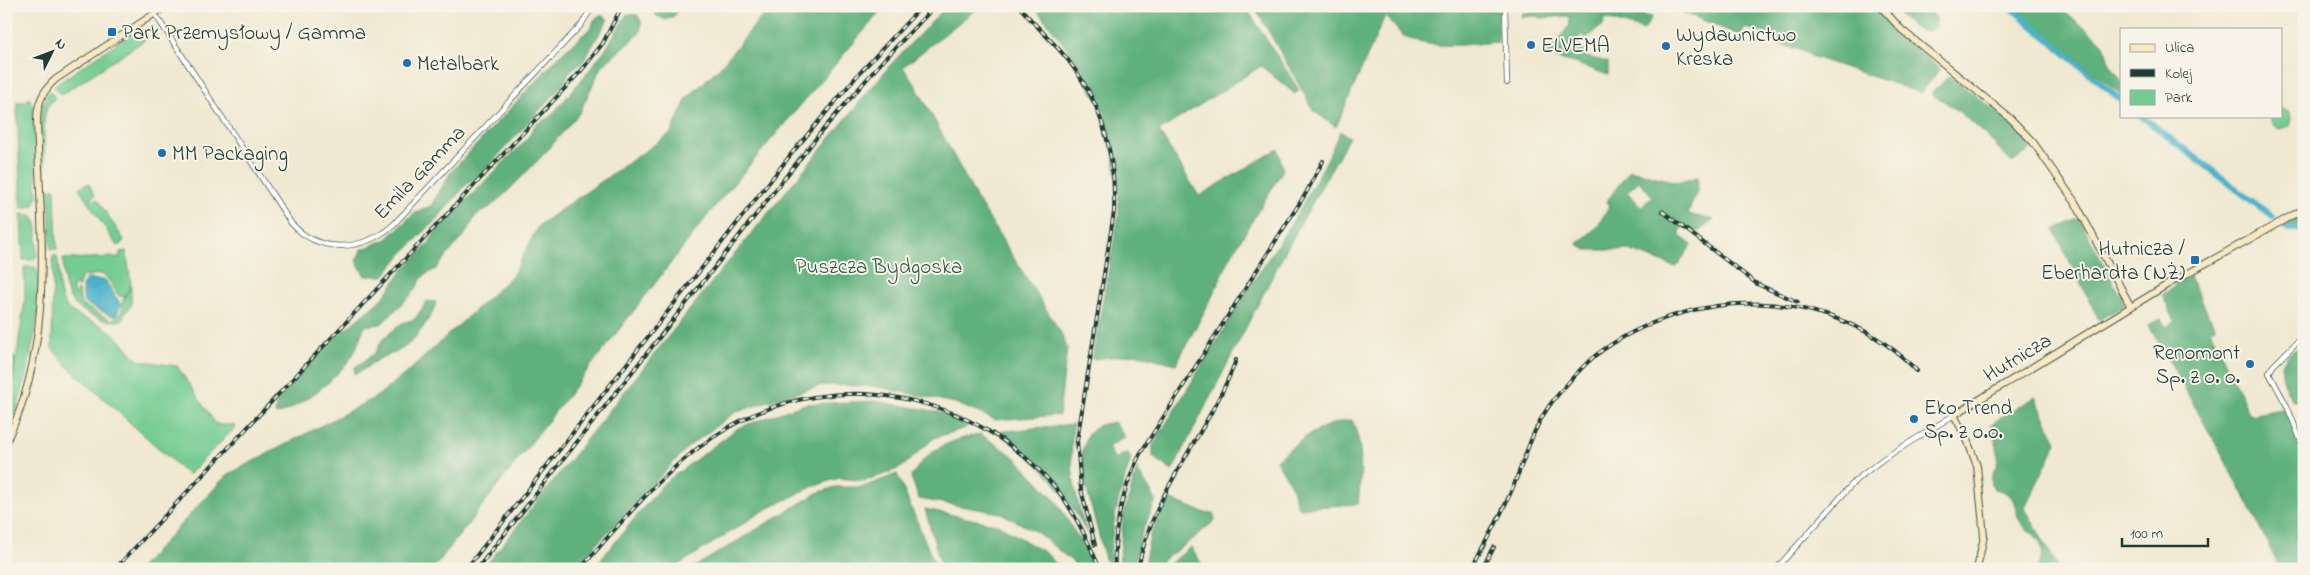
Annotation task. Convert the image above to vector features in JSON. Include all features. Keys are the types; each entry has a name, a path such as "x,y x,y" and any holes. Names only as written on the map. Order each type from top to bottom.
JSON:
{"street":[{"path":"6,442 25,395 35,349 40,313 42,258 37,120 40,101 45,90 56,79 166,6"},
{"name":"Emila Gamma","path":"155,14 291,223 300,232 316,241 332,246 348,246 378,237 393,225 581,25 593,6"},
{"path":"1505,6 1507,83"},
{"path":"1880,6 1902,30 2011,119 2033,142 2075,202 2131,307"},
{"name":"Hutnicza","path":"1776,569 1861,476 1892,453 2202,264 2304,209"},
{"path":"2304,335 2272,366 2269,373 2287,406 2304,449"},
{"path":"1954,415 1966,437 1977,466 1984,536 1977,569"}],"green space":[{"path":"648,6 681,6 674,16 666,20 657,16"},
{"path":"771,6 885,6 719,201 433,569 139,569 227,475 376,397 409,371 513,275 539,225 671,133 687,98 719,68"},
{"name":"Puszcza Bydgoska","path":"947,6 980,6 903,67 915,84 978,201 1061,333 1067,348 1059,415 996,420 955,403 873,386 823,385 734,413 688,447 573,569 483,569 723,268 892,63"},
{"path":"1034,6 1245,6 1299,90 1295,94 1261,66 1159,131 1199,196 1278,149 1283,170 1231,256 1210,301 1176,364 1136,354 1092,359 1119,214 1118,184 1105,113 1086,81 1083,69"},
{"path":"1254,6 1498,6 1498,42 1440,45 1417,42 1404,36 1385,16 1336,127 1314,111"},
{"path":"1668,6 1875,6 1903,39 1940,69 1921,93 1775,43 1774,35 1745,28 1741,36"},
{"path":"1893,6 1930,6 1936,19 1936,27 1930,31 1918,30 1907,22"},
{"path":"2015,6 2055,6 2087,29 2104,45 2109,62 2120,78 2120,93 2031,23"},
{"path":"1607,7 1652,17 1644,30 1603,18 1604,24 1586,39 1581,36 1577,41 1586,57 1608,62 1608,75 1545,55 1570,25 1569,16 1521,17 1522,13"},
{"path":"627,14 639,17 641,29 639,34 601,67 580,112 546,152 505,194 490,207 476,215 468,230 436,269 423,276 414,292 381,324 365,326 353,355 329,382 297,405 276,415 277,400 330,342 383,298 403,270 429,243 437,230 527,139 535,125 550,117 607,47"},
{"path":"600,15 608,19 583,62 571,70 562,86 483,172 465,186 384,276 365,276 356,261 361,250 387,239 415,212 431,206 451,172 563,52 592,27 594,20"},
{"path":"140,27 148,38 61,95 54,86"},
{"path":"1949,76 2011,122 2033,148 2012,163 1964,116 1943,100 1931,94"},
{"path":"50,91 55,98 47,107 44,119 45,177 42,173 40,120 45,100"},
{"path":"29,98 33,106 37,197 33,206 21,208 17,102 26,102"},
{"path":"2282,109 2290,113 2289,126 2279,129 2271,123 2271,118 2282,118"},
{"path":"1340,131 1349,137 1285,252 1172,471 1153,457 1153,445 1255,279 1295,218 1327,160"},
{"path":"1630,170 1676,182 1698,177 1697,191 1688,214 1714,220 1698,232 1681,226 1680,236 1692,245 1676,267 1629,250 1586,250 1577,244 1596,228 1610,206 1607,201","holes":["1639,181 1653,197 1641,206 1627,192"]},
{"path":"88,183 95,195 91,198 93,201 97,199 124,240 122,244 117,246 79,188"},
{"path":"46,185 48,249 44,244 43,189"},
{"path":"49,189 55,189 57,249 51,249"},
{"path":"21,214 32,215 37,223 37,256 33,260 23,260"},
{"path":"2304,214 2304,231 2290,231 2288,223"},
{"path":"2079,218 2125,305 2099,320 2054,230"},
{"path":"126,251 131,284 126,294 131,286 131,306 123,315 124,319 111,321 86,313 74,303 66,289 63,259 120,257 120,252","holes":["102,274 107,278 119,296 125,297 122,311 112,320 81,305 79,292 77,290 76,294 73,294 73,286 75,284 78,288 82,276"]},
{"path":"53,256 57,256 59,286 62,298 72,312 112,332 138,360 177,366 215,423 234,425 236,427 188,475 64,363 52,348"},
{"path":"24,267 35,267 39,278 39,295 34,339 15,416 8,413 25,299"},
{"path":"2189,276 2215,327 2210,330 2250,415 2286,408 2304,455 2304,569 2280,569 2240,487 2149,325 2161,319 2166,327 2175,321 2162,295"},
{"path":"427,301 436,302 434,308 418,334 407,345 399,351 380,358 354,374 355,367 374,354 383,339 402,323 415,319"},
{"path":"6,345 16,360 6,418"},
{"path":"39,348 31,393 6,468 6,449 24,409"},
{"path":"2297,349 2300,350 2304,358 2304,400 2298,401 2291,399 2283,383 2281,365 2290,353"},
{"path":"2035,397 2057,442 2025,508 2059,569 2036,569 2042,555 2040,542 2021,523 2011,497 2002,491 1994,489 1991,481 1998,455 1991,424"},
{"path":"875,401 944,413 969,424 965,428 934,438 902,467 886,474 864,481 839,478 812,487 763,511 672,569 593,569 663,484 738,428 805,404"},
{"path":"1352,420 1360,450 1361,472 1358,504 1298,508 1291,485 1276,460 1311,434 1331,424"},
{"path":"1114,422 1125,437 1108,447 1115,459 1127,452 1131,459 1116,511 1110,552 1110,566 1107,566 1085,483 1082,452 1088,434 1099,425"},
{"path":"1073,424 1072,466 1076,493 1087,533 1059,488 1049,476 1012,443 996,432"},
{"path":"980,434 1015,457 1057,502 1091,560 1087,569 1081,569 1038,533 1001,513 919,499 911,477 925,459 932,452 948,443"},
{"path":"1137,469 1156,500 1142,532 1133,569 1119,569 1123,517"},
{"path":"897,474 937,569 691,569 817,493 835,487 863,487"},
{"path":"1167,498 1205,513 1214,513 1215,520 1193,539 1150,569 1143,569 1150,536"},
{"path":"925,509 999,525 1047,554 1061,569 942,569"},
{"path":"1191,547 1205,569 1164,568"}],"water":[{"path":"86,279 105,280 121,305 116,315 112,316 84,303 82,286"}],"waterway":[{"path":"2009,6 2120,99"},
{"path":"2144,118 2273,217"},
{"path":"2282,225 2290,229 2304,227"}],"railway":[{"path":"115,569 581,71 603,43 622,6"},
{"path":"466,569 792,153 856,77 922,6"},
{"path":"477,569 821,132 880,64 935,6"},
{"path":"1019,6 1056,46 1080,77 1090,95 1105,132 1113,171 1114,212 1077,441 1081,489 1095,545"},
{"path":"1115,569 1117,524 1120,510 1128,482 1140,454 1306,193 1323,161"},
{"path":"1662,211 1757,284 1798,302"},
{"path":"1472,569 1507,501 1532,438 1546,410 1578,371 1590,360 1633,332 1674,315 1717,306 1761,304 1804,309 1845,322 1883,342 1917,371"},
{"path":"1138,569 1145,541 1155,514 1225,387 1236,360"},
{"path":"580,569 632,510 669,473 709,440 731,426 772,407 815,397 859,394 903,399 945,411 985,429 1022,455 1054,486 1068,505 1100,569"},
{"path":"1483,569 1494,547"}],"place":[{"name":"Park Przemysłowy / Gamma","path":"112,32"},
{"name":"ELVEMA","path":"1531,45"},
{"name":"Wydawnictwo Kreska","path":"1666,46"},
{"name":"Metalbark","path":"407,63"},
{"name":"MM Packaging","path":"162,153"},
{"name":"Hutnicza / Eberhardta (NŻ)","path":"2195,260"},
{"name":"Renomont Sp. z o. o.","path":"2250,364"},
{"name":"Eko Trend Sp. z o.o.","path":"1914,419"}]}
